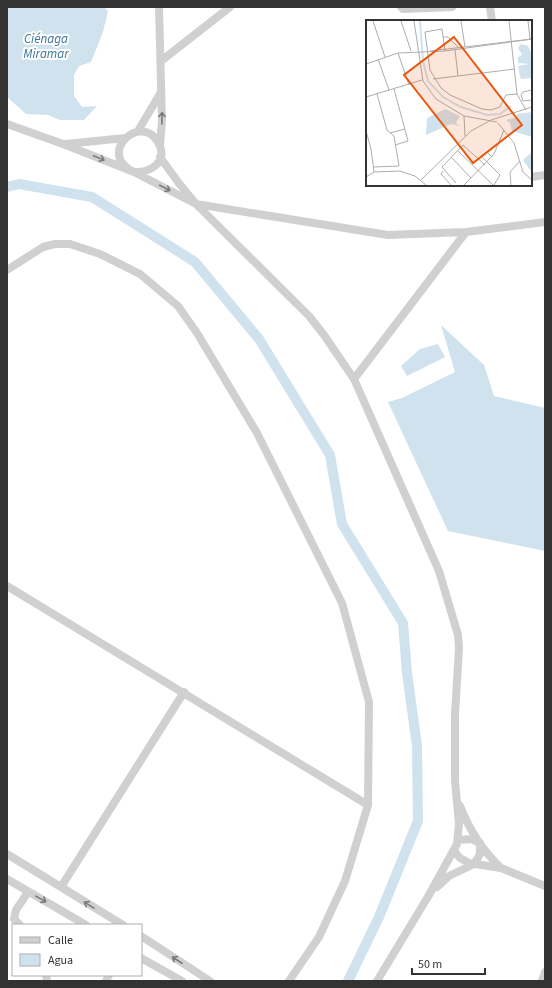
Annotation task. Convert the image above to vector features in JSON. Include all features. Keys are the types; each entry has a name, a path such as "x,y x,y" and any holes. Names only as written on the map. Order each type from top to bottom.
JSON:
{"street":[{"path":"7,124 134,172 143,173 151,170 157,165 160,157 162,121 159,7"},
{"path":"161,61 230,7"},
{"path":"401,7 403,9 452,7"},
{"path":"490,7 492,20"},
{"path":"63,144 125,138 138,131 162,91"},
{"path":"138,131 147,133 155,138 160,146"},
{"path":"125,138 119,151 120,158 128,169 196,204 388,235 466,232 545,222"},
{"path":"160,157 196,204 309,316 354,378 439,571 458,635 459,648 455,714 455,781 458,840 454,851 429,895 377,981"},
{"path":"532,177 545,175"},
{"path":"354,378 466,232"},
{"path":"7,270 43,247 55,244 78,247 100,254 140,274 178,306 197,333 258,433 342,603 369,702 368,805 345,881 319,937 289,981"},
{"path":"7,586 368,805"},
{"path":"61,887 184,692"},
{"path":"457,798 463,814 480,843 501,868"},
{"path":"458,840 472,839 480,843"},
{"path":"429,895 449,876 474,864 480,854 480,843"},
{"path":"454,851 464,861 501,868 545,886"},
{"path":"7,854 121,924"},
{"path":"7,879 84,924"},
{"path":"19,924 14,919 15,914 28,892"},
{"path":"142,937 210,981"},
{"path":"142,959 182,981"},
{"path":"542,981 545,972"}],"water":[{"name":"Ciénaga Miramar","path":"7,7 104,7 108,11 103,32 91,62 79,66 74,75 74,96 82,107 97,106 84,120 60,120 48,115 26,114 7,97"},
{"path":"441,325 484,365 494,396 545,408 545,551 448,531 388,402 402,398 455,372"},
{"path":"438,344 445,357 407,376 401,366 420,349"}],"waterway":[{"path":"7,187 19,184 92,197 195,262 259,339 330,455 342,524 403,623 407,673 417,746 418,821 379,917 348,981"}]}
